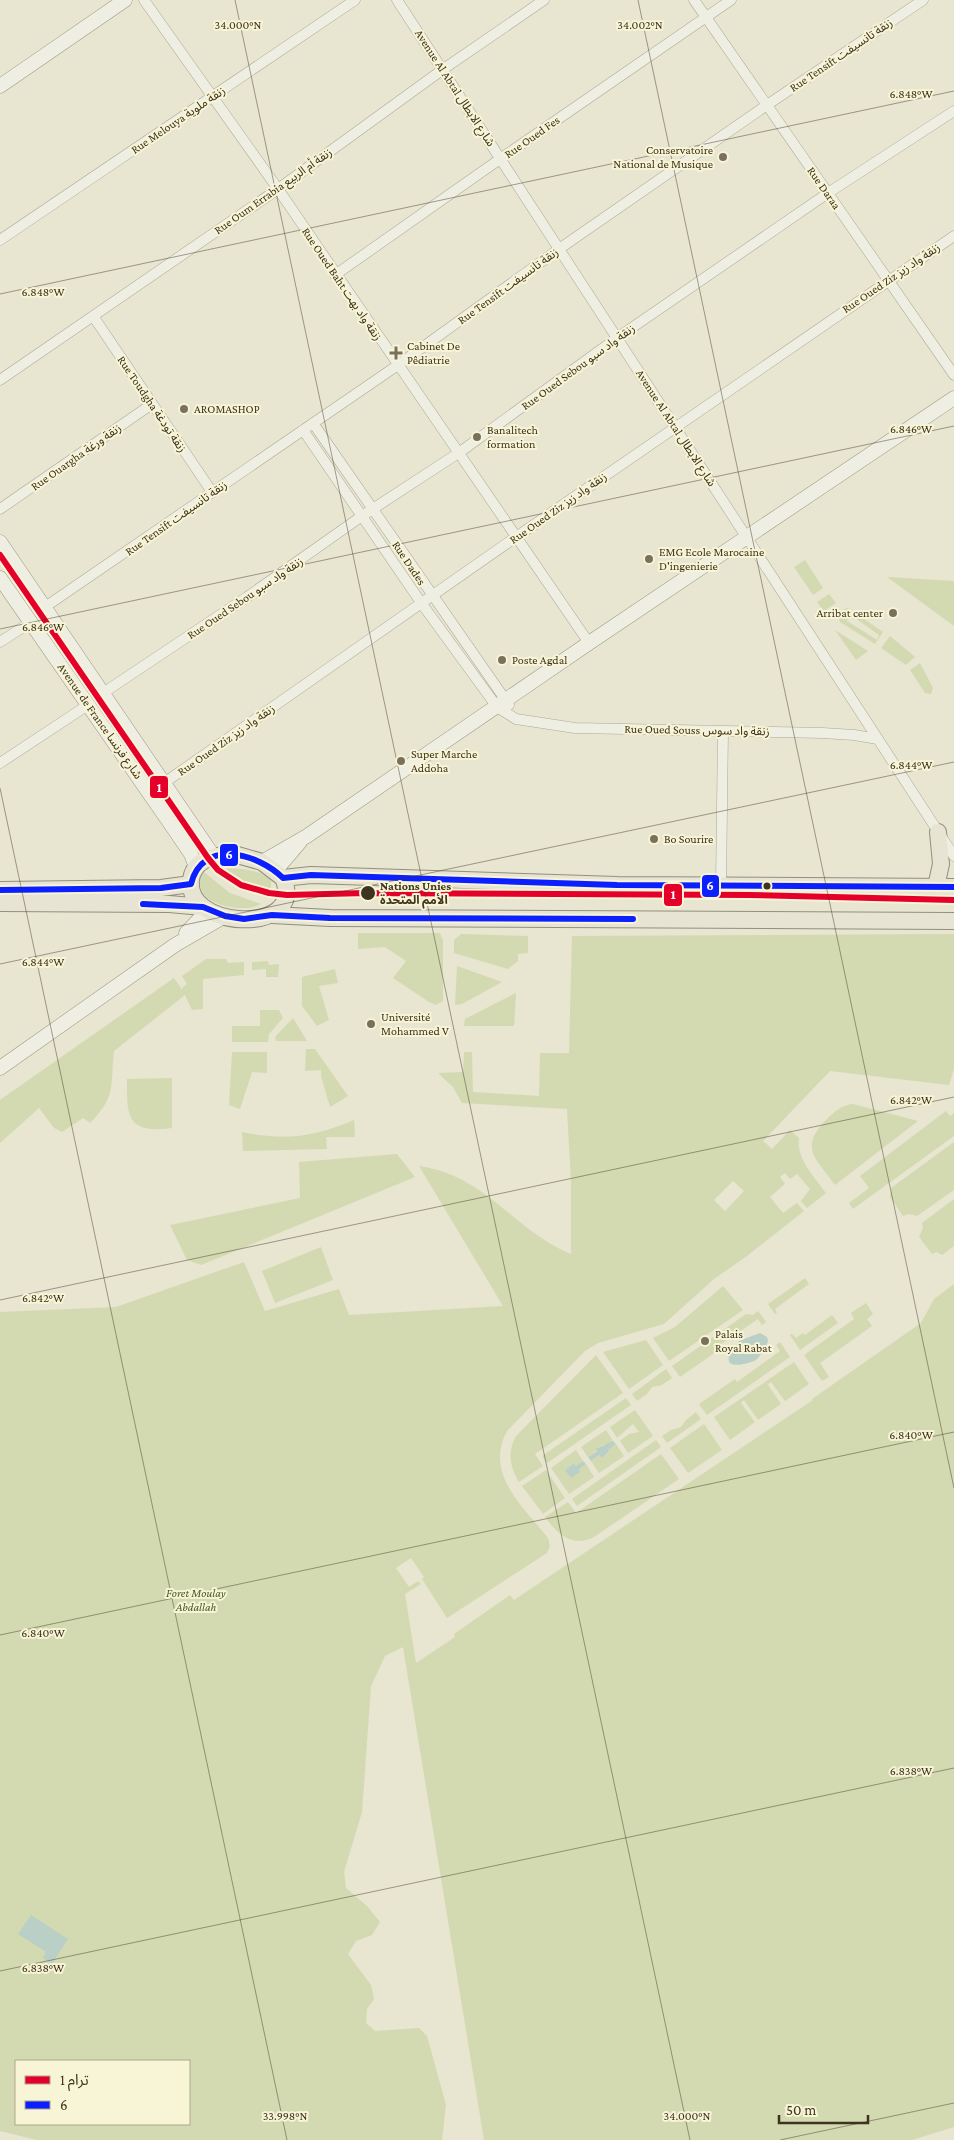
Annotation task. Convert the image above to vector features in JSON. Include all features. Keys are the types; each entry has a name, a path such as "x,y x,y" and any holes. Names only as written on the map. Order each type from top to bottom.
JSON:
{"main road":[{"path":"936,887 941,864 938,832"},
{"path":"205,909 193,894 191,884 196,866 214,857 234,854 244,856 274,870 311,875 617,885 954,887"},
{"path":"272,915 282,907 287,889 274,870"},
{"path":"0,890 160,888 191,884"},
{"path":"0,903 169,904 205,909 225,916 254,919 272,915 330,918 954,922"}],"street":[{"path":"0,86 125,0"},
{"name":"Rue Oued Baht زنقة واد بهت","path":"144,0 211,98 278,189 335,276 460,452 589,643"},
{"name":"Rue Melouya زنقة ملوية","path":"0,240 355,0"},
{"name":"Avenue Al Abtal شارع الابطال","path":"397,0 954,856"},
{"name":"Rue Oum Errabia زنقة أم الربيع","path":"0,380 278,189 442,70 544,0"},
{"name":"Rue Daraa","path":"694,0 954,375"},
{"name":"Rue Oued Fes","path":"335,276 500,158 731,0"},
{"name":"Rue Tensift زنقة تانسيفت","path":"45,608 398,365 559,249 923,0"},
{"name":"Rue Oued Sebou زنقة واد سبو","path":"103,693 247,598 362,516 460,452 617,338 828,193 954,111"},
{"name":"Rue Oued Ziz زنقة واد زيز","path":"164,783 516,537 954,236"},
{"name":"Rue Toudgha زنقة تودغة","path":"93,316 212,492"},
{"path":"274,870 302,839 589,643 954,398"},
{"name":"Rue Ouargha زنقة ورغة","path":"0,509 152,404"},
{"name":"Rue Dades","path":"313,423 432,596 502,704"},
{"name":"Rue Dades","path":"303,430 422,604 502,704"},
{"name":"Avenue de France شارع فرنسا","path":"0,542 214,857"},
{"name":"Avenue de France شارع فرنسا","path":"0,578 191,854 196,866"},
{"path":"0,642 31,622"},
{"path":"0,763 88,704"},
{"name":"Rue Oued Souss زنقة واد سوس","path":"502,704 516,719 575,728 854,735 878,739"},
{"path":"721,885 723,731"},
{"path":"174,945 205,909"},
{"path":"1,1064 174,945 225,916"}],"green space":[{"path":"805,560 823,588 813,595 794,567"},
{"path":"887,577 954,581 954,626"},
{"path":"829,594 836,603 824,611 817,602"},
{"path":"848,608 883,632 875,644 840,622 839,612","holes":["851,615 879,635 877,640 847,621"]},
{"path":"835,630 868,651 856,660"},
{"path":"890,636 915,657 906,665 881,648"},
{"path":"920,663 933,688 931,694 925,693 910,670"},
{"path":"235,868 261,874 271,880 271,889 245,883 224,869"},
{"path":"204,872 230,893 261,904 254,907 236,908 209,899 203,893 200,886 200,878"},
{"path":"358,933 440,933 443,941 443,1001 436,1005 429,1002 393,978 406,961 385,947 358,949"},
{"path":"461,934 528,936 528,953 518,954 518,961 508,969 454,953 454,940"},
{"name":"Foret Moulay Abdallah","path":"954,934 954,1069 949,1085 830,1071 763,1141 772,1149 790,1130 799,1138 800,1153 803,1160 826,1193 807,1208 801,1201 810,1189 797,1174 790,1179 785,1173 780,1177 785,1184 770,1197 783,1213 797,1203 804,1211 747,1256 714,1279 664,1324 598,1343 585,1351 507,1431 501,1447 500,1461 503,1475 509,1489 548,1538 550,1546 547,1553 447,1618 411,1558 396,1568 409,1587 418,1581 421,1584 405,1594 416,1663 455,1637 454,1634 510,1595 514,1600 813,1400 921,1323 934,1299 954,1284 954,2127 912,2140 484,2140 403,1647 385,1656 371,1686 362,1812 344,1872 346,1888 367,1906 380,1922 372,1935 356,1941 348,1954 371,1985 374,1999 367,2009 366,2023 375,2031 419,2028 427,2036 446,2105 442,2140 37,2140 0,2131 0,1312 116,1307 244,1262 265,1311 339,1289 349,1315 503,1306 419,1166 442,1171 463,1180 482,1192 533,1232 571,1254 571,1182 567,1109 462,1103 453,1087 438,1073 463,1072 464,1052 472,1052 473,1092 539,1096 540,1053 569,1053 572,936","holes":["733,1181 744,1191 725,1211 714,1200"]},
{"path":"206,959 226,959 228,963 244,962 244,975 203,979 203,1009 192,1010 185,995 114,1051 111,1090 105,1105 90,1123 83,1118 62,1132 54,1128 39,1108 0,1143 0,1100 174,978 183,991 182,988 187,984 182,976"},
{"path":"268,961 269,965 279,964 278,977 266,977 266,969 252,970 252,962"},
{"path":"457,966 502,982 462,1004 455,1005"},
{"path":"335,969 338,983 319,986 329,1020 317,1026 302,1006 302,977"},
{"path":"516,993 514,1026 464,1026 465,1019"},
{"path":"260,1010 279,1010 283,1018 269,1034 268,1042 232,1042 232,1026 260,1026"},
{"path":"293,1018 307,1041 276,1041 275,1037"},
{"path":"306,1049 315,1049 348,1096 330,1107 321,1070 305,1071"},
{"path":"232,1052 267,1052 267,1073 252,1072 240,1109 229,1105"},
{"path":"172,1078 172,1128 157,1129 138,1125 132,1120 129,1112 127,1079"},
{"path":"853,1104 918,1121 835,1185 816,1160 812,1146 813,1138 818,1129 833,1113 842,1107"},
{"path":"946,1111 950,1116 954,1113 954,1136 853,1209 849,1203 869,1188 860,1176"},
{"path":"354,1120 355,1137 326,1137 327,1149 243,1151 242,1132 286,1137 299,1136 326,1130"},
{"path":"954,1142 954,1190 917,1216 909,1214 903,1216 890,1197 891,1188"},
{"path":"397,1154 415,1177 201,1265 187,1260 170,1225 300,1198 299,1162"},
{"path":"954,1199 954,1246 942,1255 937,1252 932,1254 919,1237 923,1228 922,1223"},
{"path":"321,1247 333,1280 275,1303 262,1271"},
{"path":"805,1278 809,1284 775,1309 777,1313 775,1314 768,1304"},
{"path":"723,1286 743,1310 669,1361 653,1338 675,1327"},
{"path":"866,1303 873,1314 867,1319 872,1326 820,1363 829,1377 822,1381 804,1355 854,1319 851,1313"},
{"path":"758,1311 766,1322 762,1325 758,1319 714,1349 716,1352 680,1377 672,1366 746,1314 753,1315"},
{"path":"832,1315 838,1323 800,1350 790,1335 792,1334 796,1338 803,1333 805,1335"},
{"path":"646,1340 663,1365 629,1389 603,1352"},
{"path":"780,1342 790,1357 707,1415 699,1404 735,1379 737,1382 780,1351 776,1345"},
{"path":"596,1355 623,1393 535,1454 543,1466 519,1482 513,1471 511,1459 511,1448 516,1436"},
{"path":"794,1362 809,1384 785,1401 771,1382 768,1385 781,1404 758,1420 744,1400 741,1403 755,1422 730,1440 714,1417"},
{"path":"666,1369 672,1378 662,1385 652,1387 647,1394 637,1401 632,1394"},
{"path":"626,1398 631,1405 547,1463 542,1456"},
{"path":"635,1410 653,1436 628,1453 620,1441 629,1434 639,1432 633,1424 617,1438 610,1427"},
{"path":"696,1412 701,1419 667,1443 662,1436 671,1430 681,1427"},
{"path":"704,1424 722,1450 688,1473 670,1448"},
{"path":"606,1430 613,1441 605,1446 604,1444 588,1457 581,1447"},
{"path":"656,1440 661,1447 577,1506 572,1499"},
{"path":"616,1444 624,1456 599,1473 591,1461 599,1455 602,1458"},
{"path":"576,1450 583,1461 576,1466 574,1463 565,1470 580,1472 578,1469 586,1464 594,1477 569,1494 551,1468"},
{"path":"661,1454 679,1479 594,1537 578,1541 566,1538 545,1517 568,1502 576,1513"},
{"path":"546,1470 565,1498 543,1514 522,1486"}],"shaded area":[{"path":"760,1333 767,1337 768,1341 756,1360 739,1365 734,1365 729,1361 732,1350 739,1341"},
{"path":"613,1441 616,1444 608,1450 609,1452 602,1458 599,1455 591,1461 588,1457 597,1451 596,1449"},
{"path":"583,1461 586,1464 579,1469 580,1472 571,1478 565,1470 574,1463 576,1466"},
{"path":"31,1915 68,1939 52,1964 43,1958 46,1952 18,1934"}],"tram line":[{"name":"1","path":"0,555 208,858 218,870 241,885 269,893 287,895 366,893 749,895 954,900"}],"transit line":[{"name":"6","path":"0,890 161,888 191,884 197,870 206,860 218,855 232,854 260,862 283,878 311,875 617,885 954,887"},
{"name":"6","path":"143,904 203,907 225,916 244,919 272,915 330,918 633,919"}],"place":[{"name":"Conservatoire National de Musique","path":"723,157"},
{"name":"Cabinet De Pêdiatrie","path":"396,353"},
{"name":"AROMASHOP","path":"184,409"},
{"name":"Banalitech formation","path":"477,437"},
{"name":"EMG Ecole Marocaine D'ingenierie","path":"649,559"},
{"name":"Arribat center","path":"893,613"},
{"name":"Poste Agdal","path":"502,660"},
{"name":"Super Marche Addoha","path":"401,761"},
{"name":"Bo Sourire","path":"654,839"},
{"name":"Nations Unies الأمم المتحدة","path":"368,893"},
{"name":"Université Mohammed V","path":"371,1024"},
{"name":"Palais Royal Rabat","path":"705,1341"}]}
